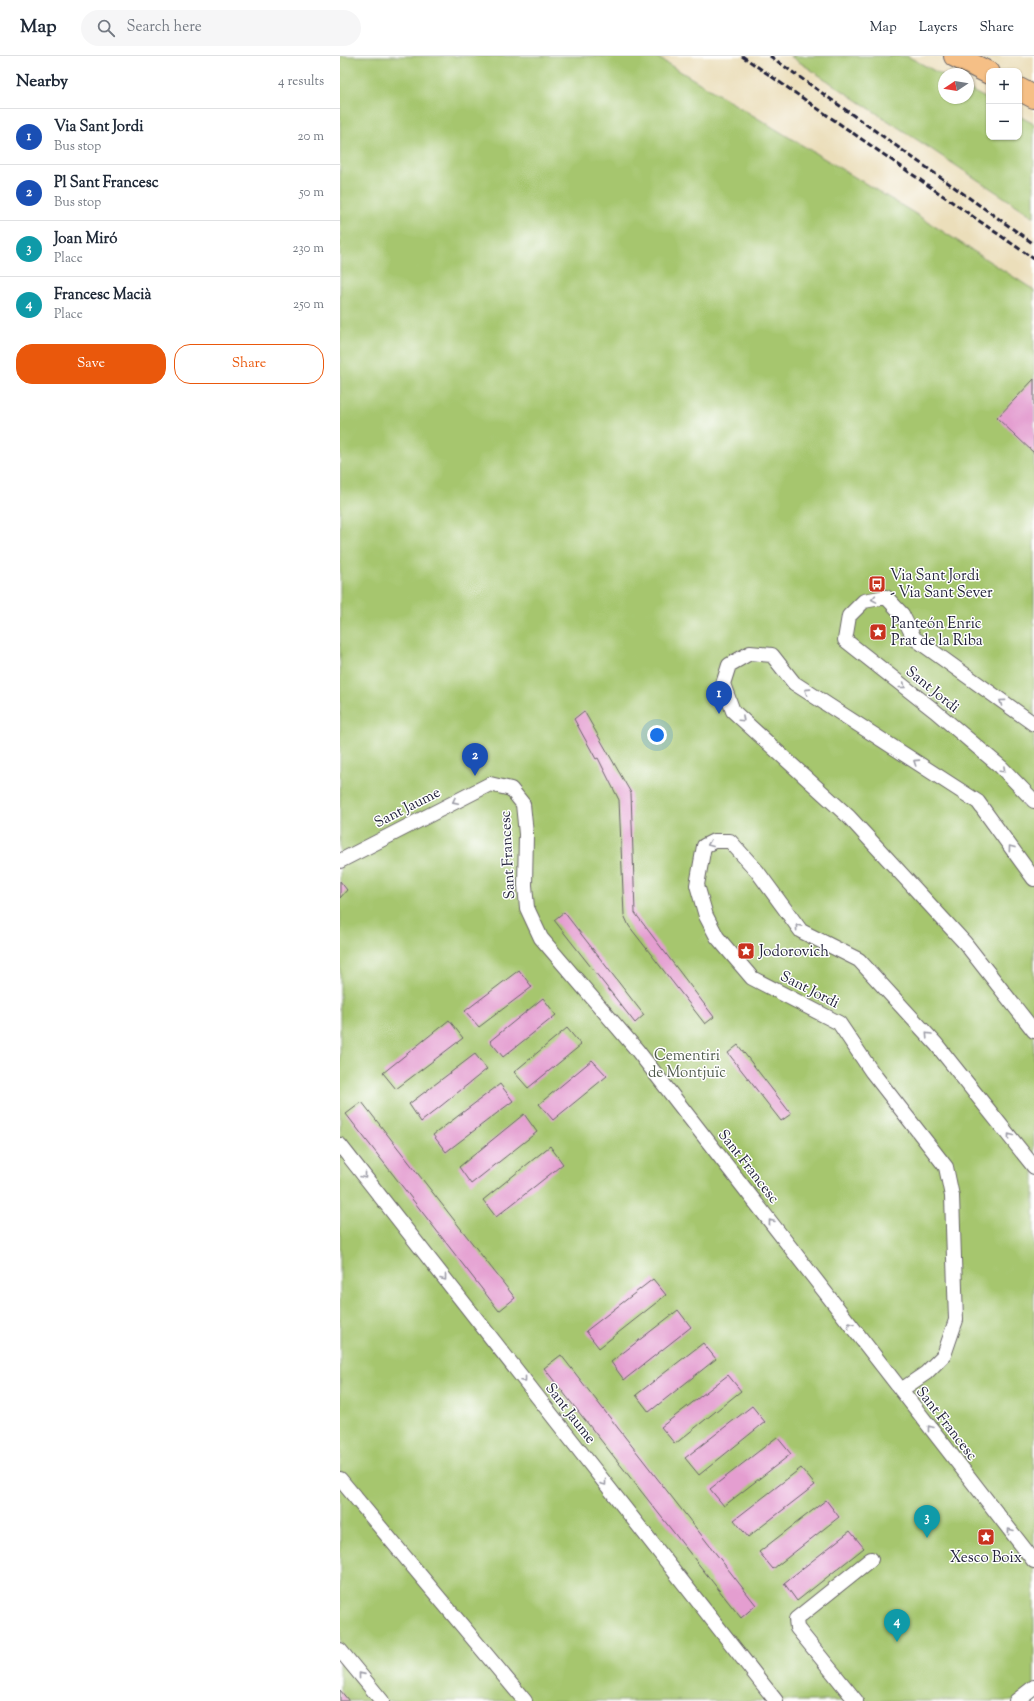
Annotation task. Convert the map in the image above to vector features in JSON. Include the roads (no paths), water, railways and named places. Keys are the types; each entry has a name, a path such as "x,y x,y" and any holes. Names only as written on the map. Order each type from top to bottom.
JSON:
{"highway":[{"path":"955,56 986,72"},
{"path":"1022,91 1034,97"}],"lane":[{"name":"Sant Jordi","path":"1034,724 914,638 902,614 886,597 864,601 849,616 845,640 986,754 1023,788 1034,801"},
{"path":"1034,879 978,802 794,683 772,655 750,653 729,665 723,684 733,711 849,817 965,943 1034,1031"},
{"name":"Sant Jaume","path":"340,861 490,784"},
{"name":"Sant Francesc","path":"490,784 511,789 523,804 526,834 525,886 527,908 541,938 637,1050 1034,1561"},
{"name":"Sant Jordi","path":"901,1390 926,1373 944,1356 956,1320 952,1196 946,1167 872,1072 838,1023 752,978 717,937 698,896 697,884 704,846 714,841 730,841 756,871 801,931 859,960 936,1044 1034,1167"},
{"name":"Sant Jaume","path":"340,1145 776,1701"},
{"path":"340,1479 524,1701"},
{"path":"856,1701 797,1628 796,1619 871,1559"},
{"path":"340,1650 382,1701"},
{"path":"1016,1701 1034,1687"}],"railway":[{"path":"742,56 1034,259"},
{"path":"770,56 1034,244"}],"place":[{"name":"Via Sant Jordi - Via Sant Sever","path":"877,584"},
{"name":"Panteón Enric Prat de la Riba","path":"878,632"},
{"name":"Via Sant Jordi","path":"719,714"},
{"name":"Pl Sant Francesc","path":"475,776"},
{"name":"Jodorovich","path":"746,951"},
{"name":"Xesco Boix","path":"986,1537"},
{"name":"Joan Miró","path":"927,1538"},
{"name":"Francesc Macià","path":"897,1642"}],"park label":[{"name":"Cementiri de Montjuïc","path":"687,1064"}]}
